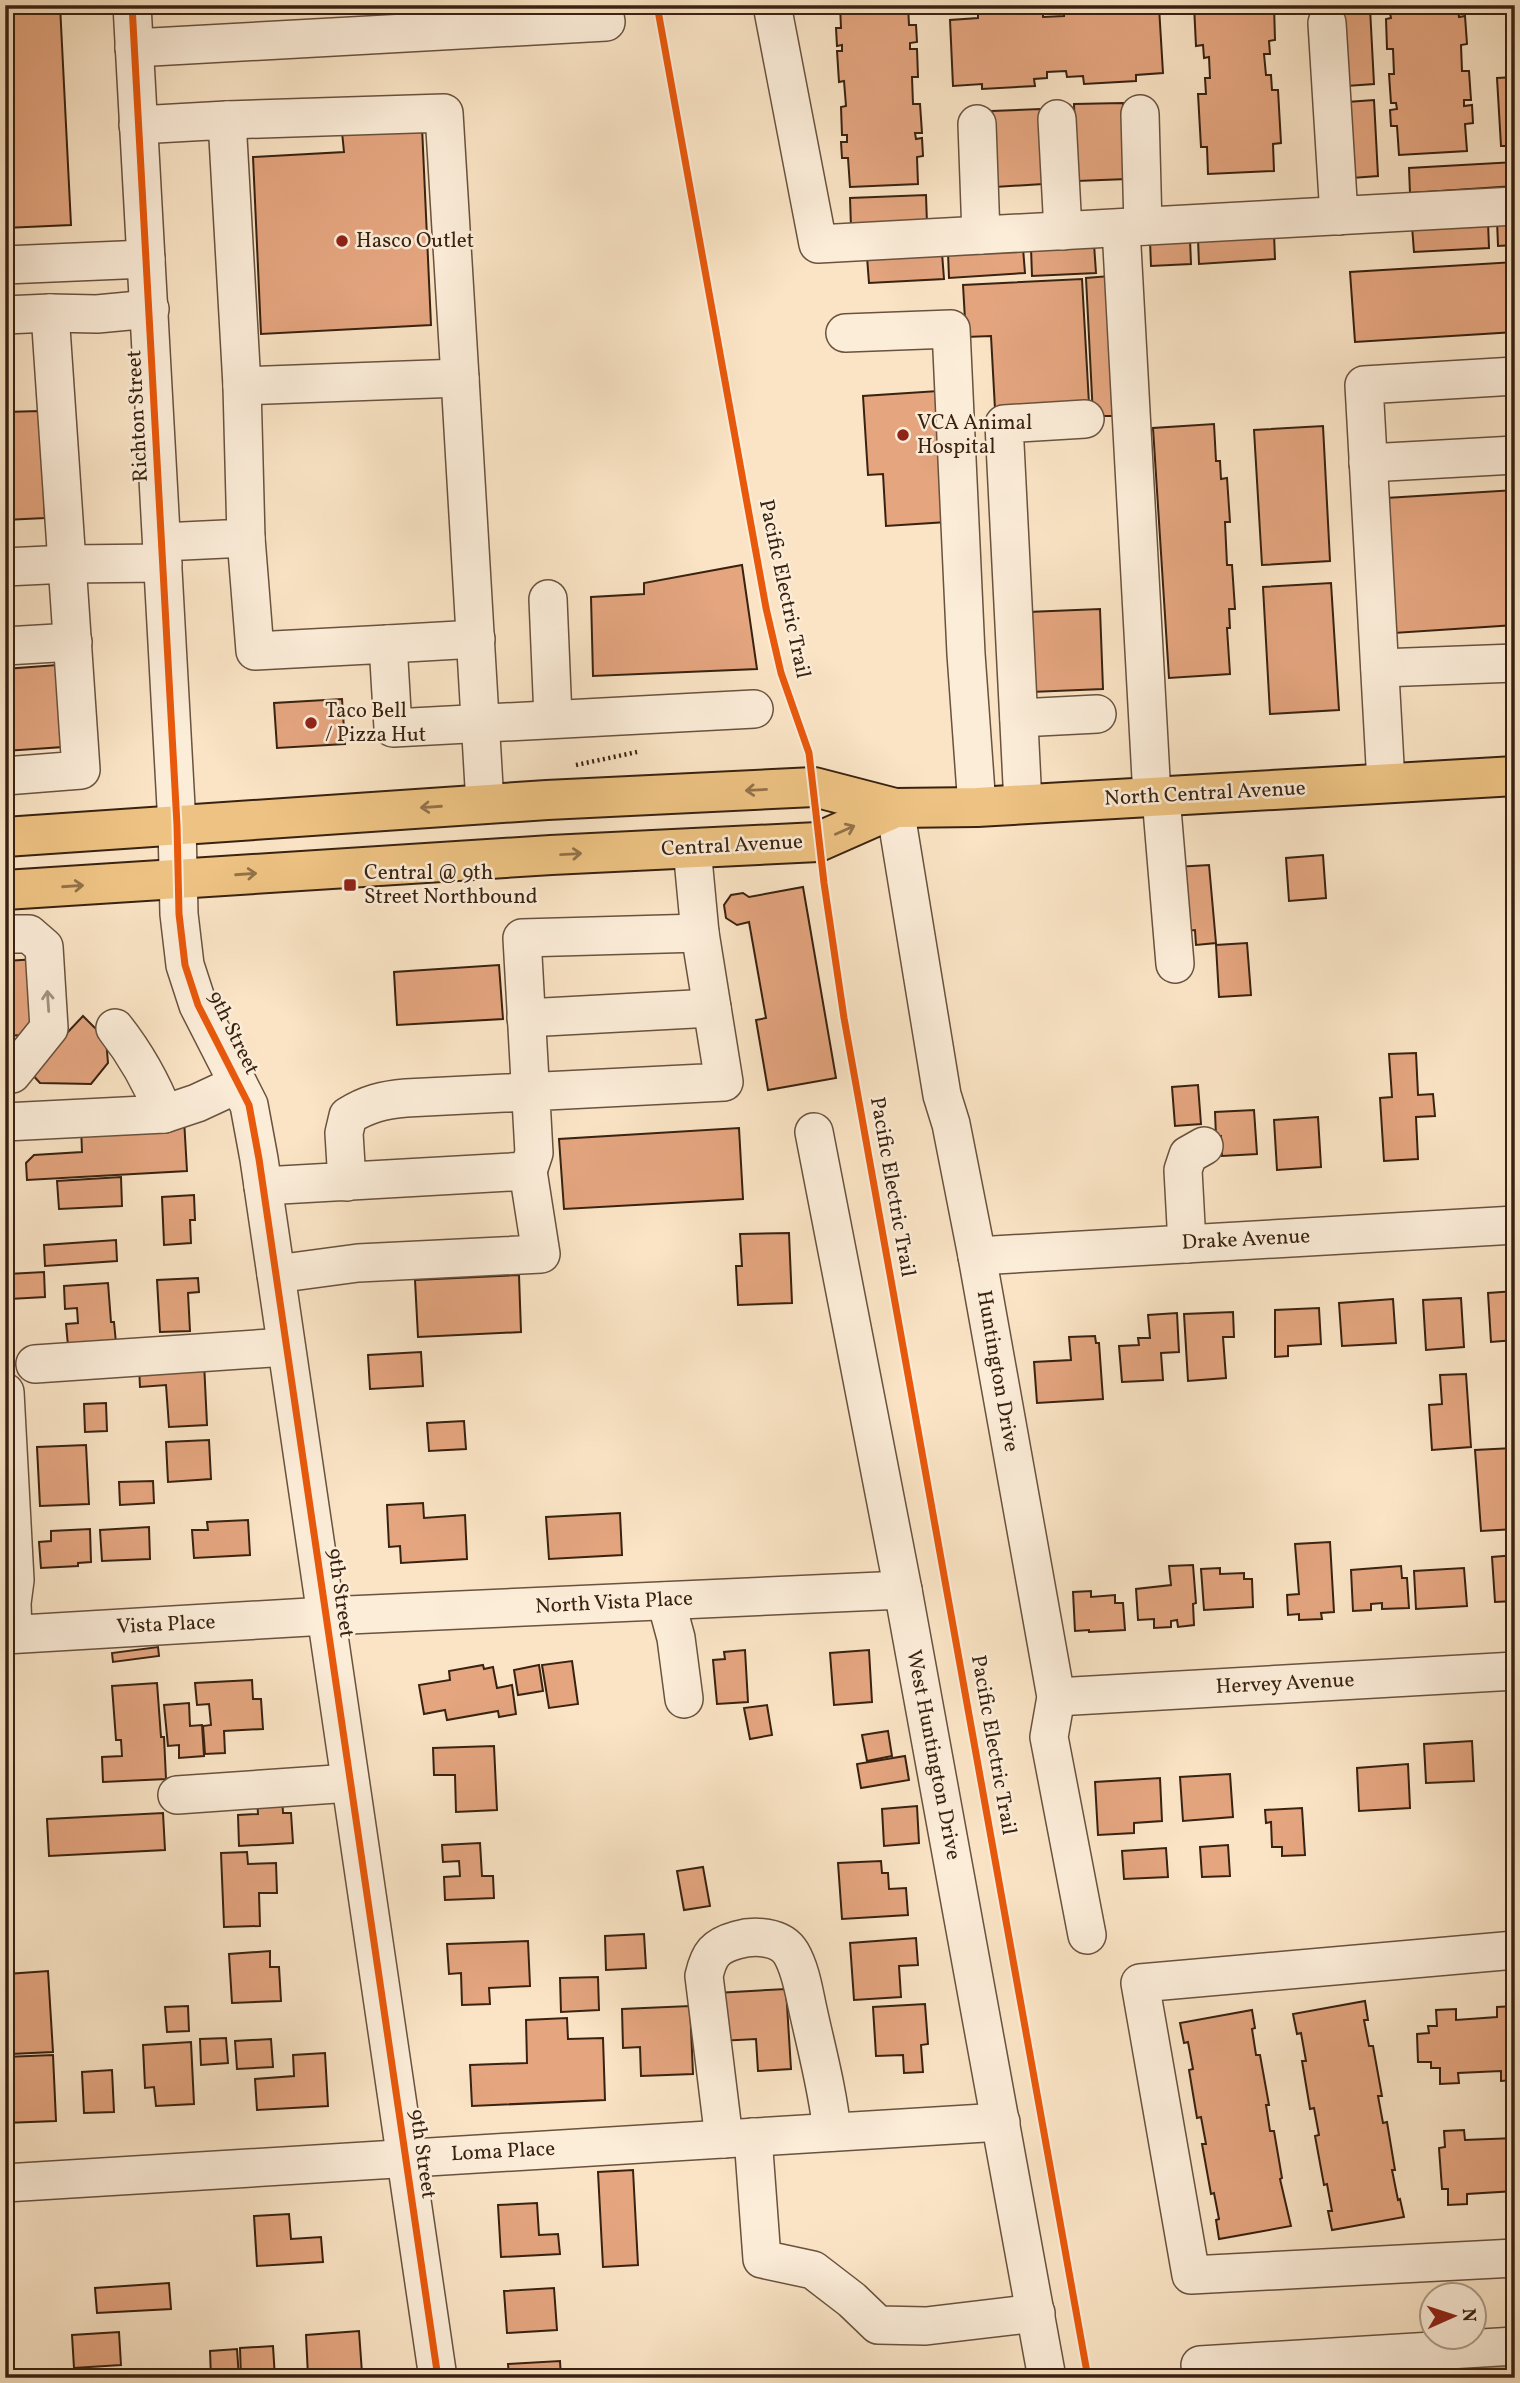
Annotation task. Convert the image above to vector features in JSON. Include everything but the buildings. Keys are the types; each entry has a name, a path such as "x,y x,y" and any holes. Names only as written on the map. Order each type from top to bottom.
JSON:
{"main road":[{"name":"North Central Avenue","path":"895,808 977,807 1515,776"},
{"path":"5,837 485,804 814,787 895,808"},
{"name":"Central Avenue","path":"5,890 551,855 818,842 895,808"}],"street":[{"name":"Richton Street","path":"132,5 177,825"},
{"path":"134,48 606,23 603,5"},
{"path":"772,5 818,244 1515,206"},
{"path":"1327,23 1339,216"},
{"path":"138,125 444,113 485,804"},
{"path":"1140,114 1132,227 1157,797 1175,964"},
{"path":"1057,119 1063,231"},
{"path":"227,120 242,386 246,538 255,651 476,639"},
{"path":"977,124 981,235"},
{"path":"5,265 146,259"},
{"path":"5,315 97,314 150,309"},
{"path":"5,776 81,770 50,313"},
{"path":"845,333 951,328 966,654 977,807"},
{"path":"1386,783 1364,385 1515,376"},
{"path":"242,386 460,378"},
{"path":"1023,804 1004,424 1085,419"},
{"path":"1368,463 1515,455"},
{"path":"5,567 68,564 163,553 246,538"},
{"path":"548,598 552,718"},
{"path":"5,646 73,642"},
{"path":"388,644 393,728 754,709"},
{"path":"1380,668 1515,663"},
{"path":"1018,718 1097,714"},
{"name":"Huntington Drive","path":"895,808 942,1095 951,1124 977,1256 1056,1697 1049,1737 1087,1935"},
{"name":"9th Street","path":"177,825 180,932 184,965 198,1005 248,1105 263,1186 438,2378"},
{"path":"347,1182 344,1133 348,1116 365,1105 386,1100 724,1082 699,933 692,848"},
{"path":"275,1274 358,1263 541,1254 528,1171 534,1153 522,938 699,933"},
{"path":"5,934 29,934 44,947 50,1028 12,1074 5,1076"},
{"path":"526,1018 712,1008"},
{"path":"115,1028 149,1078 164,1114"},
{"path":"5,1122 164,1114 197,1103 238,1084"},
{"name":"West Huntington Drive","path":"814,1132 902,1590 1047,2378"},
{"path":"1187,1244 1183,1170 1188,1154 1204,1146"},
{"path":"263,1186 528,1171"},
{"name":"Drake Avenue","path":"977,1256 1515,1225"},
{"path":"35,1364 286,1347"},
{"path":"5,1392 12,1603 9,1634"},
{"name":"North Vista Place","path":"326,1616 902,1590"},
{"path":"666,1601 676,1638 684,1699"},
{"name":"Vista Place","path":"9,1634 326,1616"},
{"name":"Hervey Avenue","path":"1056,1697 1515,1671"},
{"path":"177,1795 350,1783"},
{"path":"832,2133 825,2085 801,1978 790,1951 769,1938 746,1937 721,1944 708,1959 704,1976 762,2259 813,2270 877,2325 926,2326 1036,2313"},
{"path":"1515,1951 1140,1983 1191,2275 1515,2258"},
{"name":"Loma Place","path":"5,2183 1001,2122"},
{"path":"1203,2378 1200,2365 1515,2346"}],"path":[{"path":"565,767 637,752"}],"cycle path":[{"path":"132,5 177,825 179,914 185,965 198,1005 249,1105 259,1159 438,2378"},
{"name":"Pacific Electric Trail","path":"657,5 766,608 781,673 809,753 824,883 844,1018 1088,2378"}],"place":[{"name":"Hasco Outlet","path":"342,241"},
{"name":"VCA Animal Hospital","path":"903,435"},
{"name":"Taco Bell / Pizza Hut","path":"311,723"},
{"name":"Central @ 9th Street Northbound","path":"350,885"}]}
